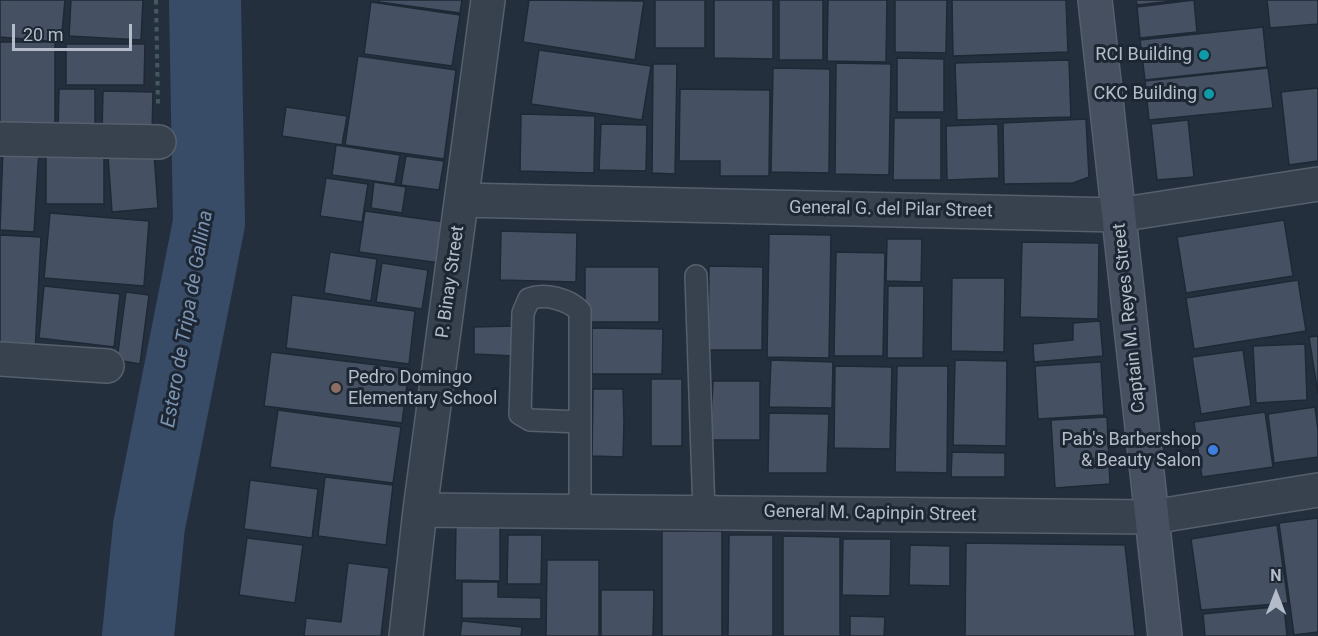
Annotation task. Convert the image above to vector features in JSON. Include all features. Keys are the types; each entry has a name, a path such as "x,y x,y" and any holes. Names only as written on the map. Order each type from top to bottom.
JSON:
{"street":[{"name":"P. Binay Street","path":"406,636 420,510 489,0"},
{"name":"Captain M. Reyes Street","path":"1095,0 1165,636"},
{"path":"0,139 159,142"},
{"name":"General G. del Pilar Street","path":"462,200 1118,215 1318,184"},
{"path":"0,359 107,366"},
{"name":"General M. Capinpin Street","path":"420,510 1152,517 1318,490"}],"lane":[{"path":"696,276 704,513"},
{"path":"580,422 530,420 519,414 523,313 528,299 535,297 559,299 572,303 580,311 580,422 580,512"}],"path":[{"path":"156,0 159,142"}],"building":[{"path":"0,0 65,0 61,42 0,37"},
{"path":"71,0 143,0 141,40 69,36"},
{"path":"379,0 462,0 460,13 379,2"},
{"path":"529,0 644,1 635,60 523,42"},
{"path":"655,0 705,0 705,48 655,48"},
{"path":"714,0 773,0 773,59 714,58"},
{"path":"779,0 823,0 823,60 779,60"},
{"path":"828,0 887,0 886,62 827,61"},
{"path":"895,0 947,0 946,53 895,52"},
{"path":"952,0 1066,0 1068,52 953,56"},
{"path":"1136,0 1182,0 1137,5"},
{"path":"1194,0 1197,32 1140,38 1137,7"},
{"path":"1267,0 1318,0 1318,24 1270,28"},
{"path":"371,2 460,15 452,66 364,54"},
{"name":"RCI Building","path":"1263,27 1267,67 1145,80 1140,40"},
{"path":"0,42 55,42 55,128 0,129"},
{"path":"66,44 145,44 144,85 66,85"},
{"path":"539,50 651,66 642,120 531,104"},
{"path":"358,56 456,70 444,159 345,145"},
{"path":"897,58 944,59 944,112 897,112"},
{"path":"1069,60 1071,117 957,120 955,63"},
{"path":"836,63 891,64 889,175 835,174"},
{"path":"653,64 677,64 675,174 652,173"},
{"path":"773,68 830,69 829,173 771,172"},
{"name":"CKC Building","path":"1268,68 1273,108 1149,120 1145,81"},
{"path":"1318,88 1318,161 1289,165 1281,92"},
{"path":"59,89 95,89 95,134 58,133"},
{"path":"680,89 770,90 769,176 720,176 720,161 679,161"},
{"path":"103,91 153,92 152,134 102,133"},
{"path":"286,107 347,116 342,145 282,136"},
{"path":"521,114 595,116 594,173 520,171"},
{"path":"894,118 941,118 941,180 893,180"},
{"path":"1086,119 1089,177 1073,183 1004,184 1003,123"},
{"path":"1188,120 1194,177 1157,180 1151,124"},
{"path":"601,124 647,125 646,171 599,170"},
{"path":"998,124 999,178 947,180 946,126"},
{"path":"336,145 400,155 395,184 332,175"},
{"path":"3,148 39,150 34,232 0,230"},
{"path":"46,148 104,148 104,204 46,204"},
{"path":"154,153 158,208 112,212 108,156"},
{"path":"406,156 444,161 439,190 401,185"},
{"path":"326,178 368,184 362,222 320,216"},
{"path":"374,182 406,187 402,213 371,208"},
{"path":"365,211 445,222 440,263 359,252"},
{"path":"50,213 149,221 144,286 44,278"},
{"path":"1284,220 1293,276 1186,293 1177,237"},
{"path":"501,231 577,233 576,282 500,280"},
{"path":"769,234 831,235 829,358 767,357"},
{"path":"0,235 41,237 35,352 0,350"},
{"path":"887,239 922,239 921,282 886,281"},
{"path":"1022,242 1099,243 1098,319 1020,317"},
{"path":"330,252 377,259 371,301 324,293"},
{"path":"836,252 885,253 883,356 834,356"},
{"path":"382,263 428,270 422,309 376,302"},
{"path":"709,266 763,267 762,350 708,350"},
{"path":"585,267 659,267 659,322 585,322"},
{"path":"952,278 1005,278 1004,352 951,351"},
{"path":"1298,280 1306,331 1194,349 1186,298"},
{"path":"44,286 120,294 114,347 39,338"},
{"path":"888,286 924,286 923,358 887,358"},
{"path":"126,292 149,295 140,364 117,360"},
{"path":"292,295 415,311 409,364 286,348"},
{"path":"1100,321 1103,356 1034,362 1033,344 1073,340 1073,323"},
{"path":"515,326 515,356 474,354 474,327"},
{"path":"592,328 663,329 662,374 592,374"},
{"path":"1318,336 1318,394 1309,337"},
{"path":"1305,344 1307,400 1256,403 1253,346"},
{"path":"1243,350 1251,406 1201,414 1192,357"},
{"name":"Pedro Domingo Elementary School","path":"271,352 409,369 402,423 264,406"},
{"path":"771,360 833,362 832,408 769,407"},
{"path":"955,360 1007,361 1006,446 953,445"},
{"path":"1101,362 1104,415 1038,419 1035,366"},
{"path":"835,366 892,367 890,449 834,448"},
{"path":"897,366 948,366 947,473 895,472"},
{"path":"651,379 682,379 682,446 651,446"},
{"path":"713,381 760,381 760,440 710,440"},
{"path":"593,389 623,389 623,457 592,456"},
{"path":"1315,407 1318,457 1274,463 1268,414"},
{"path":"278,410 401,427 393,483 270,467"},
{"path":"1265,412 1273,467 1202,477 1194,422"},
{"path":"769,413 829,414 827,473 768,473"},
{"path":"1107,417 1110,484 1055,488 1051,420"},
{"path":"952,452 1005,453 1005,477 951,477"},
{"path":"325,477 393,485 386,545 318,536"},
{"path":"250,480 318,489 312,538 244,529"},
{"path":"1318,518 1318,632 1294,635 1279,523"},
{"path":"456,522 500,523 500,581 455,580"},
{"path":"1277,525 1288,603 1201,610 1191,539"},
{"path":"662,531 722,531 722,636 662,636"},
{"path":"508,535 542,535 541,584 507,584"},
{"path":"729,535 773,535 773,636 728,636"},
{"path":"783,536 840,537 840,636 783,636"},
{"path":"247,538 303,545 295,603 239,595"},
{"path":"843,539 891,539 890,596 842,595"},
{"path":"966,543 1125,545 1135,636 965,636"},
{"path":"910,545 950,546 950,586 909,585"},
{"path":"547,560 599,560 599,636 546,636"},
{"path":"348,563 389,568 381,636 304,636 306,618 341,622"},
{"path":"462,582 498,582 498,597 541,598 541,619 462,618"},
{"path":"601,590 654,590 653,636 601,636"},
{"path":"1284,606 1287,636 1205,636 1203,614"},
{"path":"850,616 885,617 884,636 850,636"},
{"path":"462,621 522,627 521,636 460,636"}],"waterway":[{"name":"Estero de Tripa de Gallina","path":"138,636 149,526 209,223 205,0"}],"place":[{"name":"RCI Building","path":"1204,55"},
{"name":"CKC Building","path":"1209,94"},
{"name":"Pedro Domingo Elementary School","path":"336,388"},
{"name":"Pab's Barbershop & Beauty Salon","path":"1213,450"}]}
